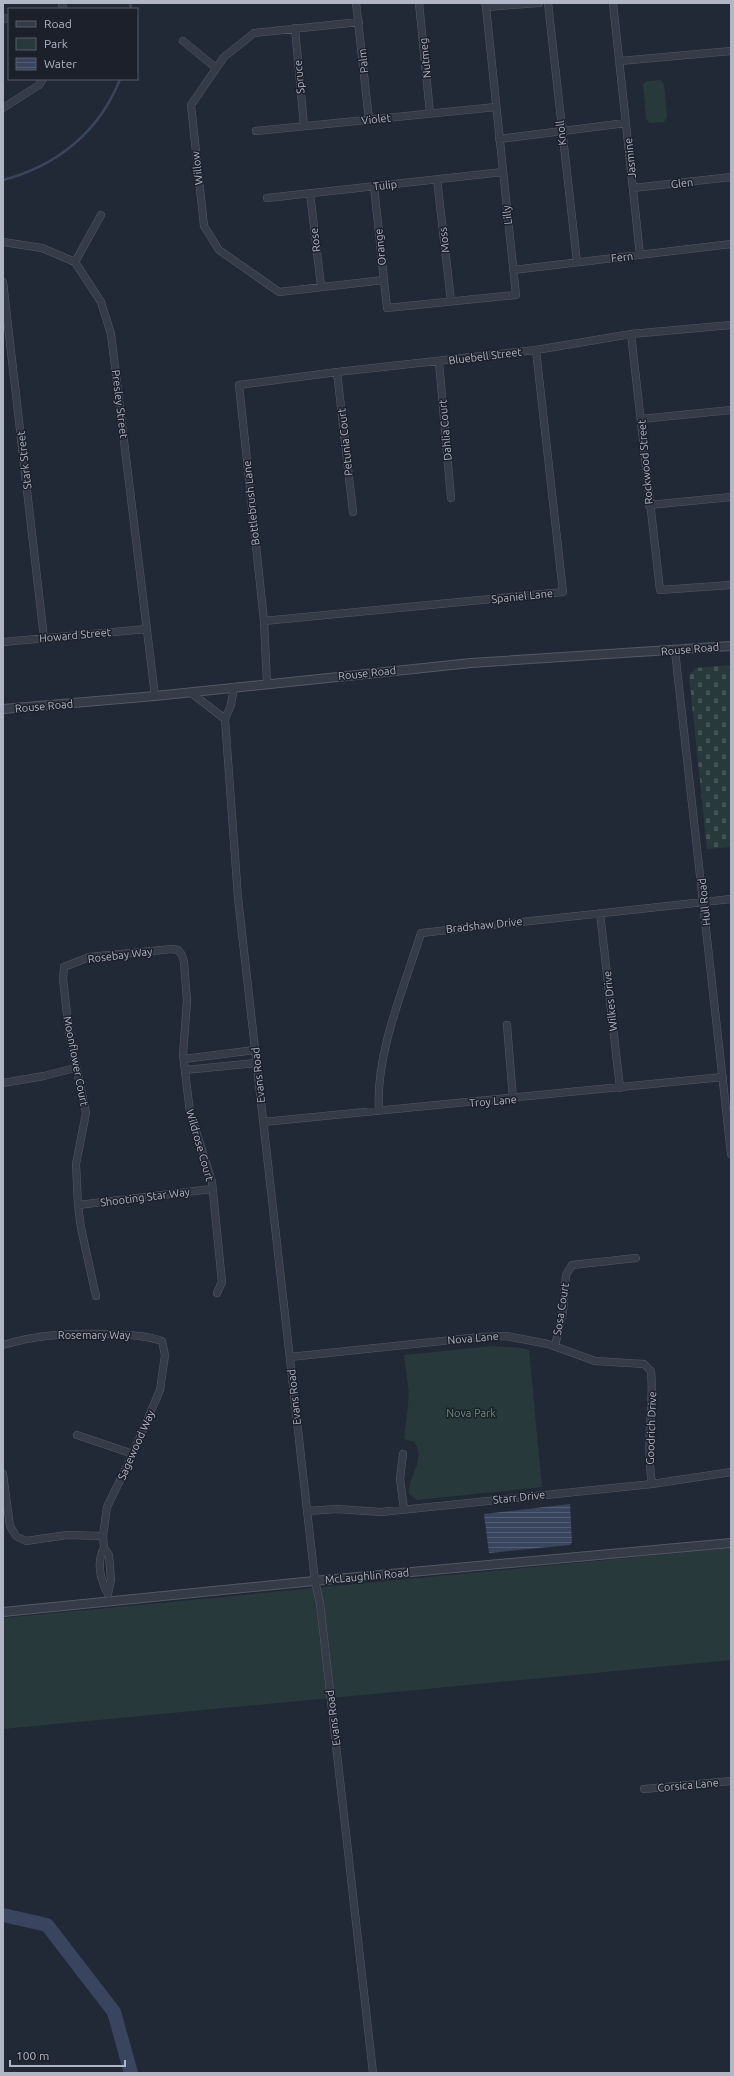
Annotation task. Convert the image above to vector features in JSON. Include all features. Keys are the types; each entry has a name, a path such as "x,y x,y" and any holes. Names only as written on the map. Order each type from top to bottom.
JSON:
{"street":[{"name":"Palm","path":"356,3 369,120"},
{"name":"Nutmeg","path":"419,3 430,113"},
{"path":"485,5 539,3"},
{"name":"Knoll","path":"548,3 561,131 577,262"},
{"name":"Jasmine","path":"613,3 640,255"},
{"name":"Lilly","path":"387,308 516,295 485,5"},
{"name":"Willow","path":"358,22 254,33 224,57 191,105 204,226 219,250 279,292 384,280"},
{"name":"Spruce","path":"295,28 304,126"},
{"path":"183,41 216,68"},
{"path":"620,61 731,51"},
{"path":"3,108 39,85 43,80"},
{"name":"Violet","path":"256,131 496,107"},
{"path":"499,139 626,123"},
{"name":"Tulip","path":"266,198 503,172"},
{"name":"Glen","path":"633,188 731,177"},
{"name":"Moss","path":"437,179 451,301"},
{"name":"Orange","path":"374,186 387,308"},
{"name":"Rose","path":"310,193 321,286"},
{"path":"3,242 42,248 75,262 101,215"},
{"name":"Fern","path":"513,270 731,244"},
{"name":"Presley Street","path":"75,262 101,302 111,334 155,696"},
{"name":"Stark Street","path":"3,282 44,638"},
{"name":"Bluebell Street","path":"239,385 337,372 439,362 536,350 631,334 731,325"},
{"name":"Rockwood Street","path":"631,334 641,418 649,506 660,590 731,585"},
{"name":"Spaniel Lane","path":"264,621 563,592 536,350"},
{"name":"Dahlia Court","path":"439,362 451,498"},
{"name":"Petunia Court","path":"337,372 353,512"},
{"name":"Bottlebrush Lane","path":"239,385 264,621 267,683"},
{"path":"641,418 731,410"},
{"path":"649,506 731,497"},
{"name":"Howard Street","path":"3,642 147,629"},
{"name":"Rouse Road","path":"3,709 155,696 267,683 471,663 676,651 731,646"},
{"name":"Hull Road","path":"676,651 731,1154"},
{"name":"Evans Road","path":"234,687 231,705 225,719 238,898 315,1581 320,1604 373,2073"},
{"path":"190,692 225,719"},
{"name":"Bradshaw Drive","path":"379,1111 378,1094 384,1050 421,933 731,899"},
{"name":"Wilkes Drive","path":"600,913 620,1088"},
{"name":"Rosebay Way","path":"64,967 89,957 172,949 178,950"},
{"name":"Wildrose Court","path":"178,950 182,955 184,962 186,986 184,1059 190,1112 208,1165 212,1189 222,1282 217,1293"},
{"name":"Moonflower Court","path":"64,967 63,980 68,1032 86,1113 76,1164 78,1205 81,1228 96,1296"},
{"path":"507,1025 513,1099"},
{"path":"184,1059 255,1050"},
{"path":"185,1070 257,1063"},
{"path":"3,1083 44,1076 75,1068"},
{"name":"Troy Lane","path":"263,1122 723,1078"},
{"name":"Shooting Star Way","path":"78,1205 212,1189"},
{"name":"Sosa Court","path":"555,1346 563,1311 566,1275 572,1265 636,1258"},
{"name":"Rosemary Way","path":"3,1345 19,1340 68,1333 140,1335 162,1341"},
{"name":"Nova Lane","path":"290,1357 480,1337 506,1336 555,1346 595,1361 644,1364 651,1371"},
{"name":"Sagewood Way","path":"108,1597 101,1582 99,1558 104,1548 103,1536 107,1507 160,1390 165,1355 162,1341"},
{"name":"Goodrich Drive","path":"651,1371 650,1467 652,1484"},
{"path":"77,1435 132,1454"},
{"path":"403,1454 400,1479 404,1509"},
{"name":"Starr Drive","path":"307,1511 337,1509 381,1512 652,1484 731,1472"},
{"path":"3,1474 10,1526 16,1536 26,1541 67,1535 103,1536"},
{"name":"McLaughlin Road","path":"3,1612 108,1597 315,1581 731,1543"},
{"name":"Corsica Lane","path":"644,1789 731,1781"}],"green space":[{"path":"661,80 664,84 667,117 664,122 650,123 646,119 643,84 647,81"},
{"path":"731,665 731,847 707,849 689,675 696,668"},
{"name":"Nova Park","path":"493,1346 522,1348 529,1350 542,1487 417,1500 409,1494 409,1487 419,1454 414,1442 404,1439 409,1395 404,1355"},
{"path":"731,1548 731,1660 3,1729 3,1618"}],"water":[{"path":"570,1504 572,1542 570,1545 489,1553 484,1514"}],"waterway":[{"path":"130,3 131,8"},
{"path":"3,180 23,174 41,166 74,144 101,115 120,80"},
{"path":"3,1915 47,1925 114,2012 131,2073"}]}
